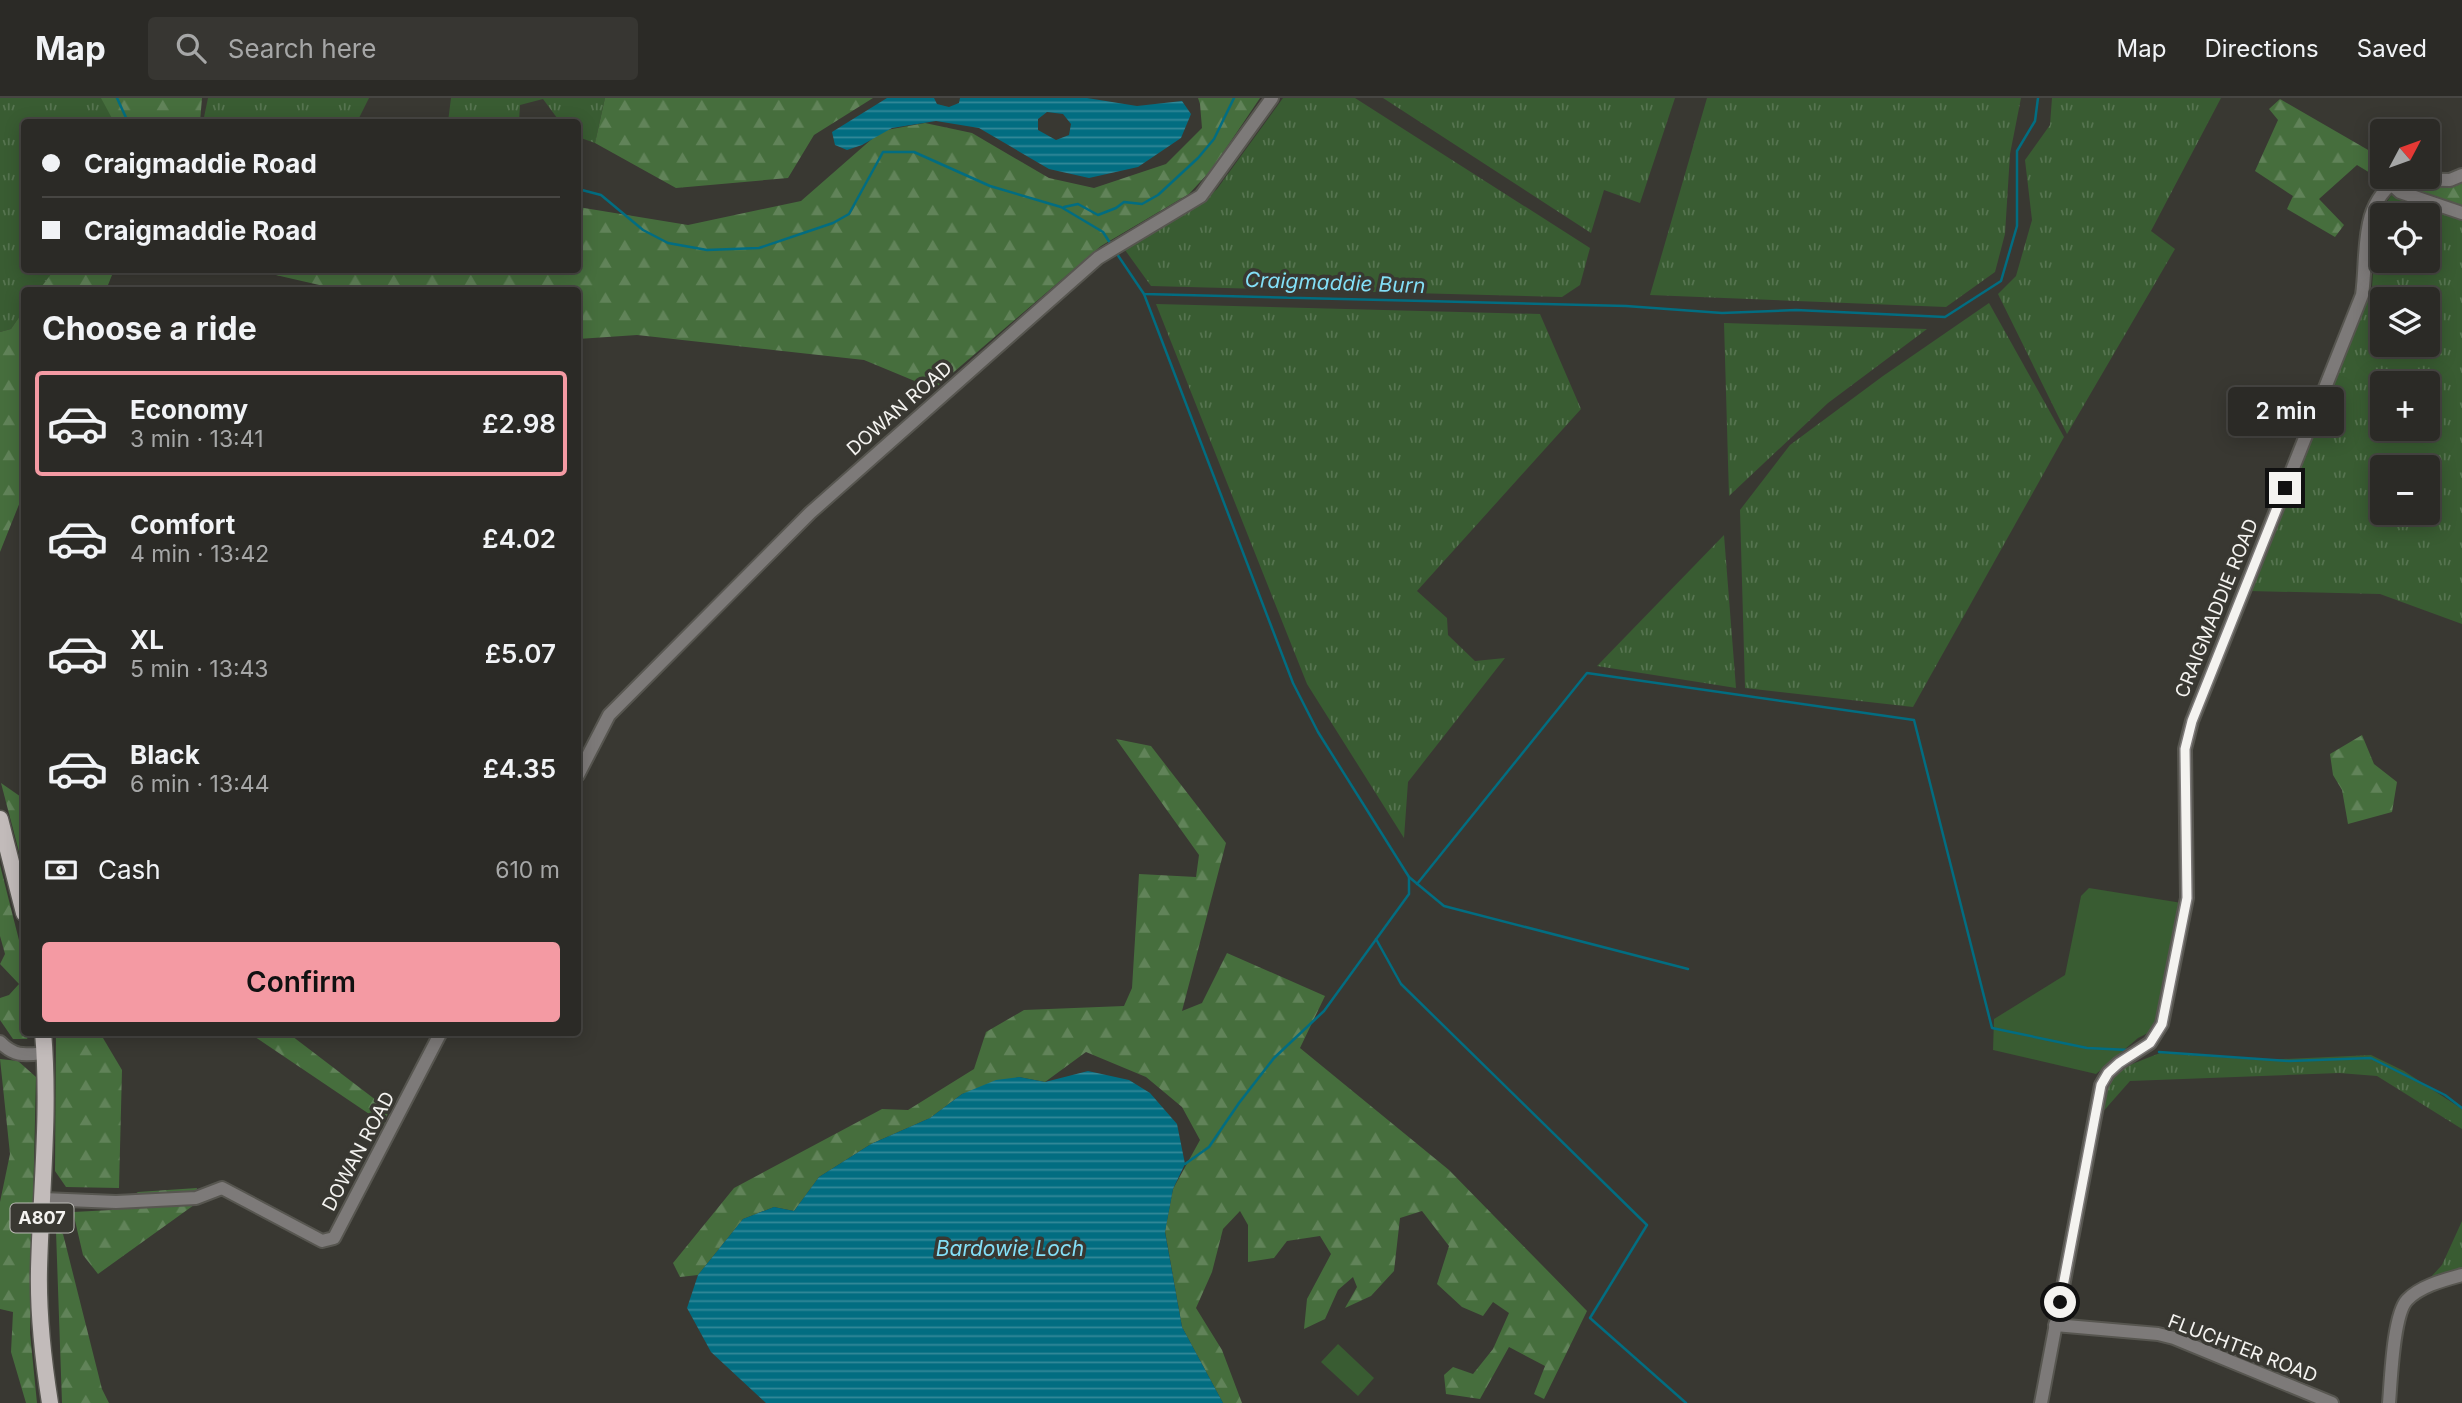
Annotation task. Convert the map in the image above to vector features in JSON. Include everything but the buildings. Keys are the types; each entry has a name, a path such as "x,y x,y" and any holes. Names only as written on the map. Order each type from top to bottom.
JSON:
{"main road":[{"path":"0,819 21,901"},
{"name":"A807","path":"43,1036 46,1124 39,1271 50,1403"}],"street":[{"name":"DOWAN ROAD","path":"581,769 609,715 810,513 1098,258 1201,196 1272,98"},
{"path":"2440,180 2450,180 2462,175"},
{"name":"CRAIGMADDIE ROAD","path":"2041,1403 2101,1085 2108,1073 2119,1063 2150,1043 2162,1024 2187,898 2185,749 2192,721 2362,295 2369,219 2386,189"},
{"path":"2397,189 2462,213"},
{"name":"DOWAN ROAD","path":"43,1199 116,1202 195,1198 222,1188 322,1241 334,1238 439,1036"},
{"path":"0,1041 10,1052 25,1055 45,1052"},
{"path":"2389,1403 2398,1321 2406,1302 2420,1291 2462,1275"},
{"name":"FLUCHTER ROAD","path":"2055,1325 2158,1334 2174,1338 2332,1403"}],"green space":[{"path":"0,98 102,98 113,119 21,119 21,273 52,273 41,287 21,287 21,314 11,329 0,332"},
{"path":"101,98 202,98 200,119 112,119"},
{"path":"208,98 369,98 358,119 204,119"},
{"path":"451,98 605,98 595,143 581,138 581,119 558,119 543,99 520,105 519,119 448,119"},
{"path":"605,98 873,98 814,135 788,178 676,188 595,143"},
{"path":"1198,98 1260,98 1212,169 1189,194 1101,246 934,389 864,360 637,335 581,339 581,287 328,287 267,273 581,273 581,207 688,225 801,201 881,131 925,123 972,133 1049,178 1094,188 1166,164 1202,128"},
{"path":"1283,98 1355,98 1590,248 1580,285 1562,297 1151,286 1125,250 1199,205 1217,189"},
{"path":"1383,98 1675,98 1640,203 1604,190 1591,233"},
{"path":"1707,98 2021,98 2010,154 2005,234 1995,272 1946,307 1650,295"},
{"path":"2052,98 2221,98 2151,231 2175,249 2067,434 1998,294 2016,276 2032,220 2025,160 2050,125"},
{"path":"2280,99 2370,151 2370,173 2357,165 2319,199 2344,225 2335,237 2287,209 2293,196 2255,171 2278,120 2269,109"},
{"path":"2440,181 2462,181 2462,207 2407,189 2440,189"},
{"path":"2392,194 2415,203 2386,203"},
{"path":"2440,213 2462,221 2462,624 2380,594 2250,591 2370,294 2370,357 2440,357 2440,287 2372,287 2373,273 2440,273"},
{"path":"52,273 113,273 107,287 41,287"},
{"path":"1989,303 2064,437 1913,707 1745,688 1740,510 1790,445 1883,376"},
{"path":"1156,304 1540,314 1581,409 1417,591 1447,618 1448,635 1475,661 1505,658 1408,782 1404,838 1307,684"},
{"path":"21,314 21,500 0,552 0,332 11,329"},
{"path":"1724,323 1927,329 1828,403 1729,496"},
{"path":"1724,535 1736,688 1597,666"},
{"path":"2362,735 2374,764 2397,782 2392,812 2348,824 2342,790 2333,775 2330,754"},
{"path":"1116,739 1151,746 1226,843 1182,1011 1202,1003 1227,953 1325,996 1300,1048 1449,1170 1587,1311 1544,1399 1534,1394 1545,1366 1509,1347 1480,1399 1446,1394 1444,1375 1453,1367 1473,1374 1493,1349 1509,1313 1493,1302 1483,1316 1462,1307 1437,1284 1449,1246 1422,1211 1400,1218 1394,1271 1371,1296 1345,1308 1357,1287 1353,1277 1338,1290 1325,1319 1304,1329 1307,1299 1331,1254 1320,1236 1287,1241 1274,1258 1248,1262 1248,1225 1240,1211 1223,1229 1212,1272 1196,1308 1222,1350 1242,1403 1223,1403 1182,1327 1165,1231 1173,1189 1200,1140 1182,1107 1146,1077 1086,1052 1045,1082 1019,1077 962,1094 930,1118 871,1144 819,1177 794,1211 774,1207 743,1219 698,1275 680,1277 673,1263 734,1188 882,1109 908,1110 974,1069 986,1032 1024,1010 1124,1006 1132,988 1139,874 1196,877 1199,855"},
{"path":"1,783 21,797 21,860"},
{"path":"0,865 21,948 21,1036 28,1036 27,1039 13,1039 0,1020 0,998 9,995 19,984 0,964 5,954 0,936"},
{"path":"2089,888 2182,903 2164,991 2152,1031 2138,1038 2096,1074 1993,1050 1994,1019 2065,975 2081,896"},
{"path":"56,1036 102,1036 122,1070 119,1188 66,1187 55,1171"},
{"path":"253,1036 292,1036 389,1110 384,1124"},
{"path":"2160,1053 2263,1060 2371,1055 2404,1071 2462,1109 2462,1129 2377,1076 2339,1073 2130,1081 2100,1115 2106,1087 2122,1068"},
{"path":"0,1059 18,1061 36,1077 30,1333 37,1403 26,1403 11,1352 13,1312 0,1309 0,1202 10,1154"},
{"path":"197,1188 194,1205 98,1274 83,1255 73,1212 111,1210 138,1192"},
{"path":"2462,1221 2462,1271 2430,1278 2442,1265"},
{"path":"56,1231 63,1234 102,1389 109,1403 62,1403"},
{"path":"1338,1344 1374,1378 1358,1396 1321,1362"}],"water":[{"path":"887,98 934,98 937,104 949,107 959,103 960,98 1087,98 1137,106 1182,101 1191,114 1181,138 1138,167 1089,178 1049,169 979,128 936,121 892,128 847,150 835,145 832,132","holes":["1047,112 1063,114 1071,124 1069,135 1056,140 1038,130 1038,119"]},
{"name":"Bardowie Loch","path":"1088,1071 1129,1080 1150,1093 1177,1124 1185,1164 1173,1189 1165,1232 1182,1327 1223,1403 766,1403 711,1352 687,1308 698,1275 743,1219 774,1207 794,1211 819,1177 871,1144 930,1118 962,1094 996,1080 1019,1077 1045,1082"}],"waterway":[{"name":"Craigmaddie Burn","path":"117,98 127,119"},
{"path":"1064,207 1078,204 1098,215 1124,202 1142,204 1158,195 1198,158 1214,139 1234,98"},
{"name":"Craigmaddie Burn","path":"1115,251 1144,294 1626,306 1722,313 1796,310 1945,317 2001,281 2017,226 2017,151 2035,121 2038,98"},
{"name":"Craigmaddie Burn","path":"581,190 601,195 643,230 668,243 707,250 759,248 833,223 849,214 883,152 914,152 990,186 1061,207 1103,232 1112,246"},
{"path":"1144,294 1293,683 1318,732 1409,877 1409,894 1324,1011 1274,1058 1209,1147 1185,1164"},
{"path":"1417,884 1587,673 1914,720 1992,1028 2087,1048 2129,1050"},
{"path":"1409,877 1444,906 1688,969"},
{"path":"1376,939 1401,984 1647,1225 1590,1318 1686,1403"},
{"path":"2159,1052 2289,1061 2371,1058 2445,1095 2462,1108"}],"route":[{"path":"2060,1302 2101,1085 2108,1073 2119,1063 2150,1043 2162,1024 2187,898 2185,749 2192,721 2285,488"}]}
